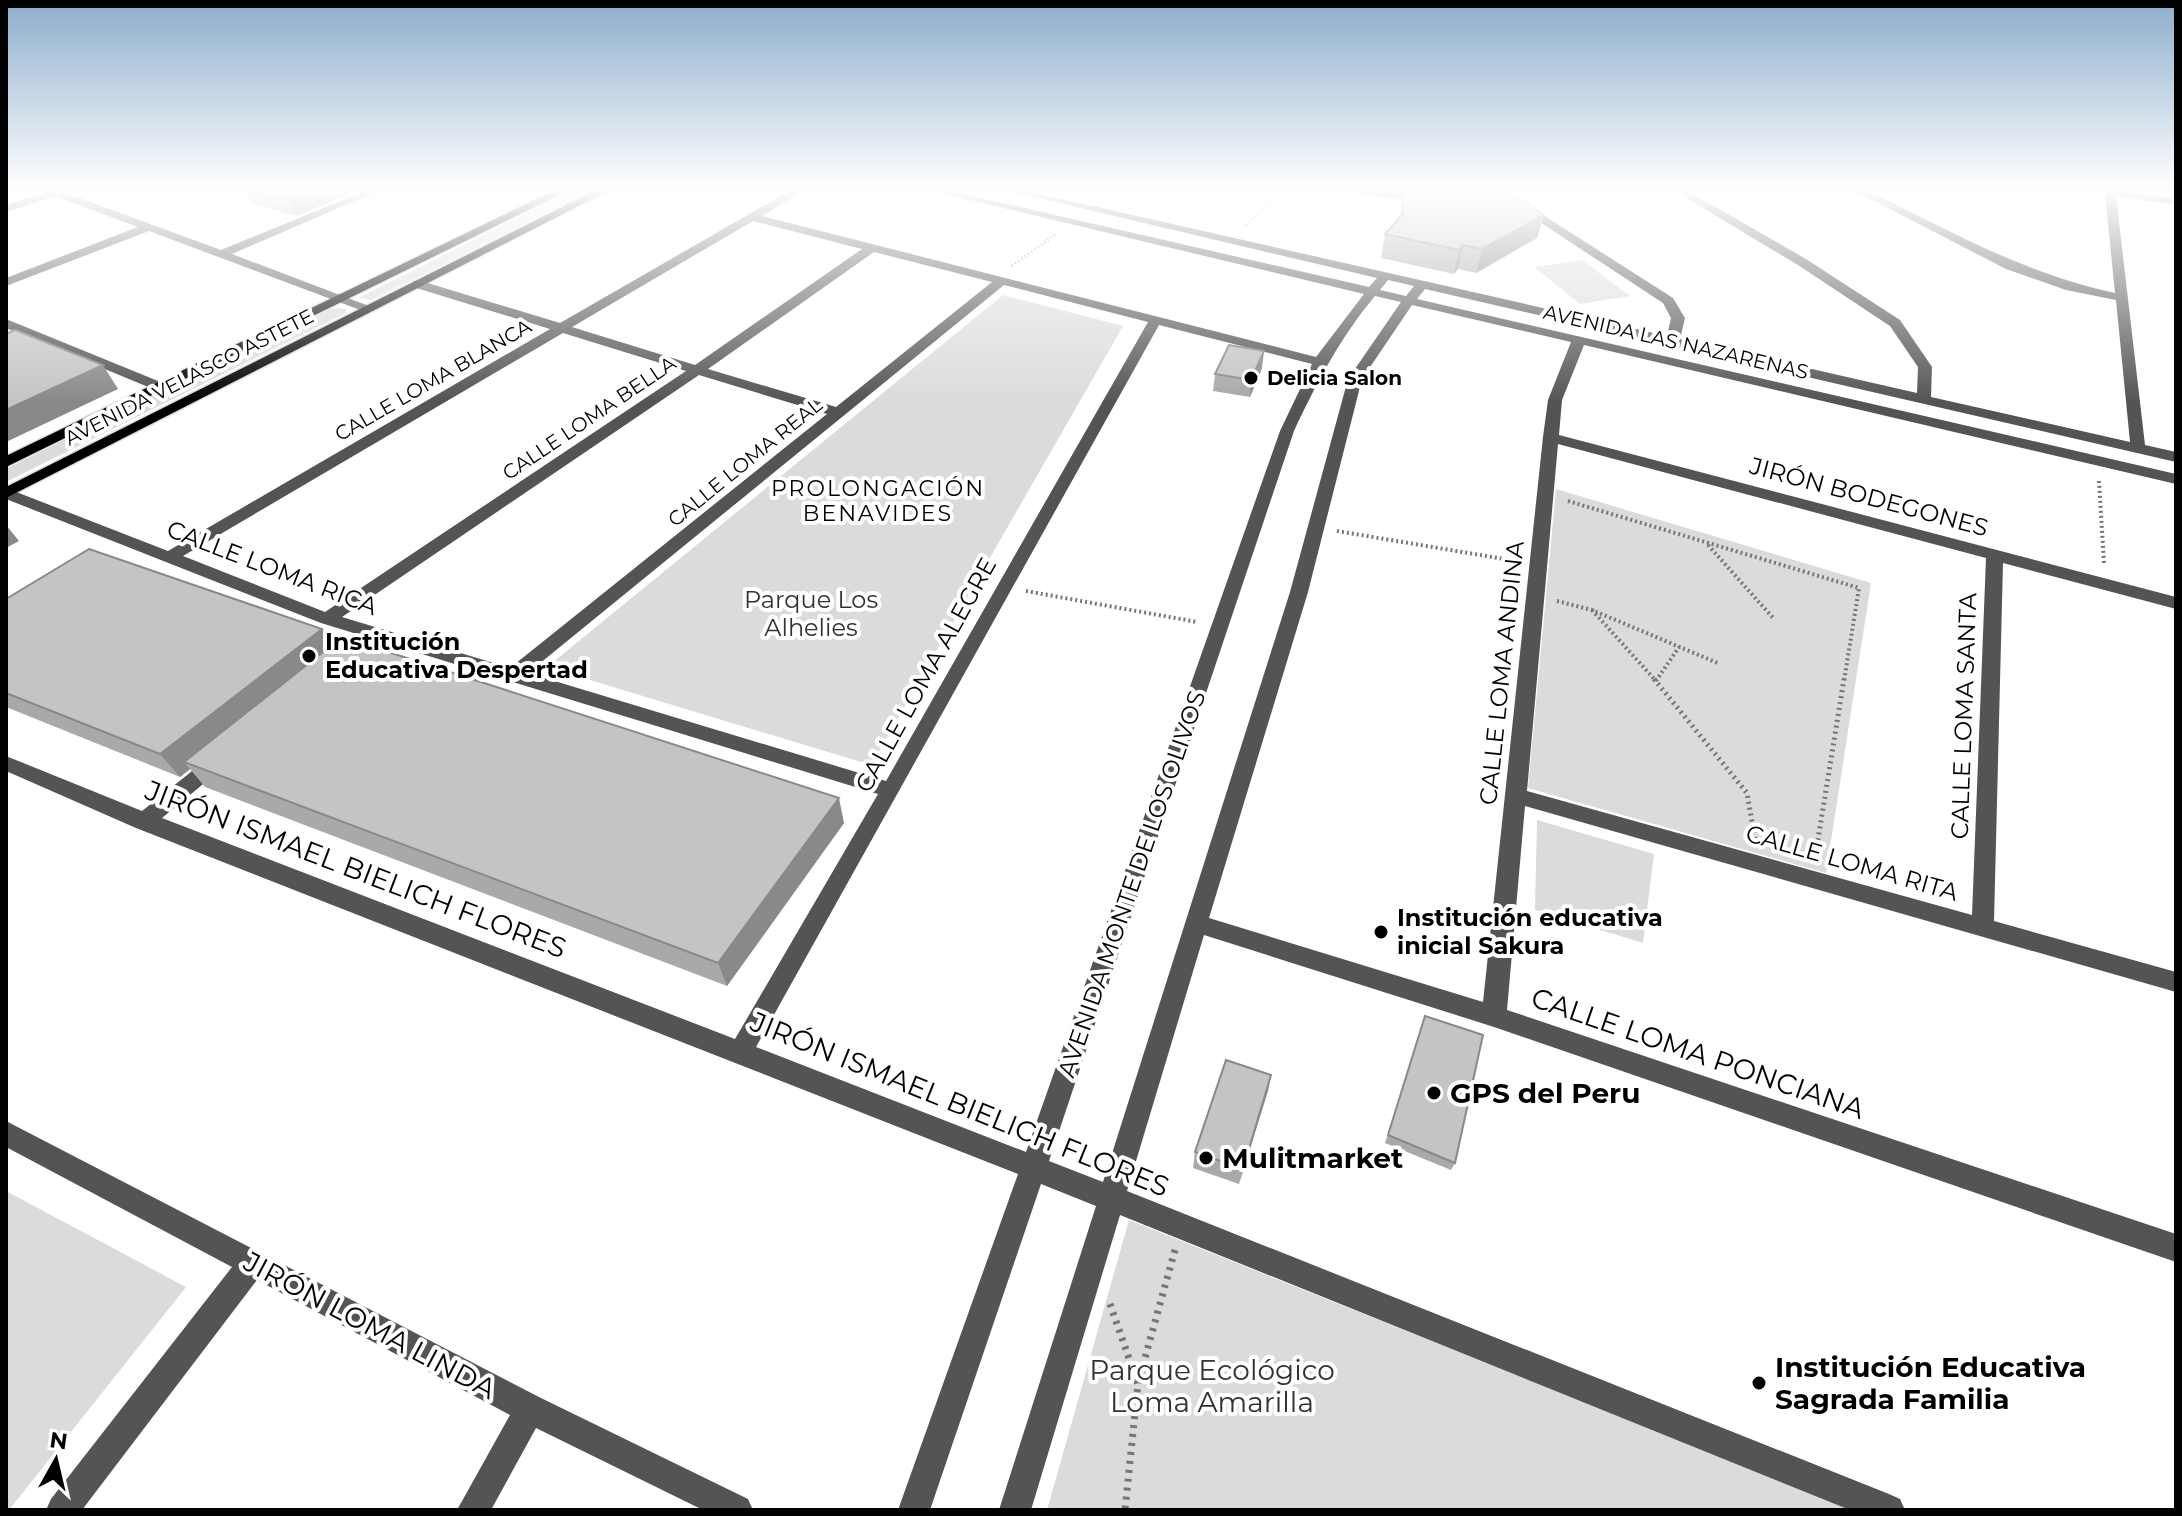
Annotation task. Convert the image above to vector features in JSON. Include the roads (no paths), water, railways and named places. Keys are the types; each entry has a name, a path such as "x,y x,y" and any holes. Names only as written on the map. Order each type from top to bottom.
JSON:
{"main road":[{"name":"AVENIDA VELASCO ASTETE","path":"6,462 418,261"},
{"name":"AVENIDA VELASCO ASTETE","path":"6,493 463,261"}],"street":[{"path":"6,282 61,261"},
{"path":"239,261 368,308"},
{"name":"CALLE LOMA BLANCA","path":"171,556 677,261"},
{"name":"CALLE LOMA BELLA","path":"327,619 697,370 853,261"},
{"path":"919,261 1320,362"},
{"name":"AVENIDA LAS NAZARENAS","path":"1240,261 2176,479"},
{"name":"AVENIDA LAS NAZARENAS","path":"1322,261 2176,457"},
{"path":"1605,261 1668,301 1678,318 1673,341"},
{"path":"1800,261 1895,323 1925,367 1924,398"},
{"path":"2000,261 2070,287 2122,298"},
{"path":"2117,261 2138,448"},
{"name":"AVENIDA MONTE DE LOS OLIVOS","path":"914,1510 1222,627 1287,431 1320,362 1386,275"},
{"name":"CALLE LOMA REAL","path":"515,674 839,413 996,281"},
{"path":"417,284 839,413"},
{"path":"1015,1510 1198,924 1316,528 1355,379 1423,284"},
{"name":"CALLE LOMA ALEGRE","path":"740,1052 1154,322"},
{"path":"6,323 158,386"},
{"path":"18,347 41,337"},
{"name":"CALLE LOMA ANDINA","path":"1494,1016 1550,437 1555,400 1579,340"},
{"name":"JIRÓN BODEGONES","path":"1550,437 2176,603"},
{"name":"CALLE LOMA RICA","path":"6,493 327,619 891,790"},
{"name":"CALLE LOMA SANTA","path":"1983,927 1995,555"},
{"path":"351,653 375,634"},
{"path":"143,822 229,752"},
{"name":"JIRÓN ISMAEL BIELICH FLORES","path":"6,763 143,822 1112,1197 1889,1510"},
{"name":"CALLE LOMA RITA","path":"1514,795 2176,982"},
{"name":"CALLE LOMA PONCIANA","path":"1198,924 1494,1016 2176,1248"},
{"name":"JIRÓN LOMA LINDA","path":"6,1133 530,1409 737,1510"},
{"path":"62,1510 252,1263"},
{"path":"473,1510 530,1409"}],"place":[{"name":"Delicia Salon","path":"1251,378"},
{"name":"Institución Educativa Despertad","path":"309,656"},
{"name":"Institución educativa inicial Sakura","path":"1381,932"},
{"name":"GPS del Peru","path":"1434,1093"},
{"name":"Mulitmarket","path":"1206,1158"},
{"name":"Institución Educativa Sagrada Familia","path":"1759,1383"}],"district":[{"name":"PROLONGACIÓN BENAVIDES","path":"878,500"}],"park label":[{"name":"Parque Los Alhelies","path":"811,614"},
{"name":"Parque Ecológico Loma Amarilla","path":"1212,1386"}]}
